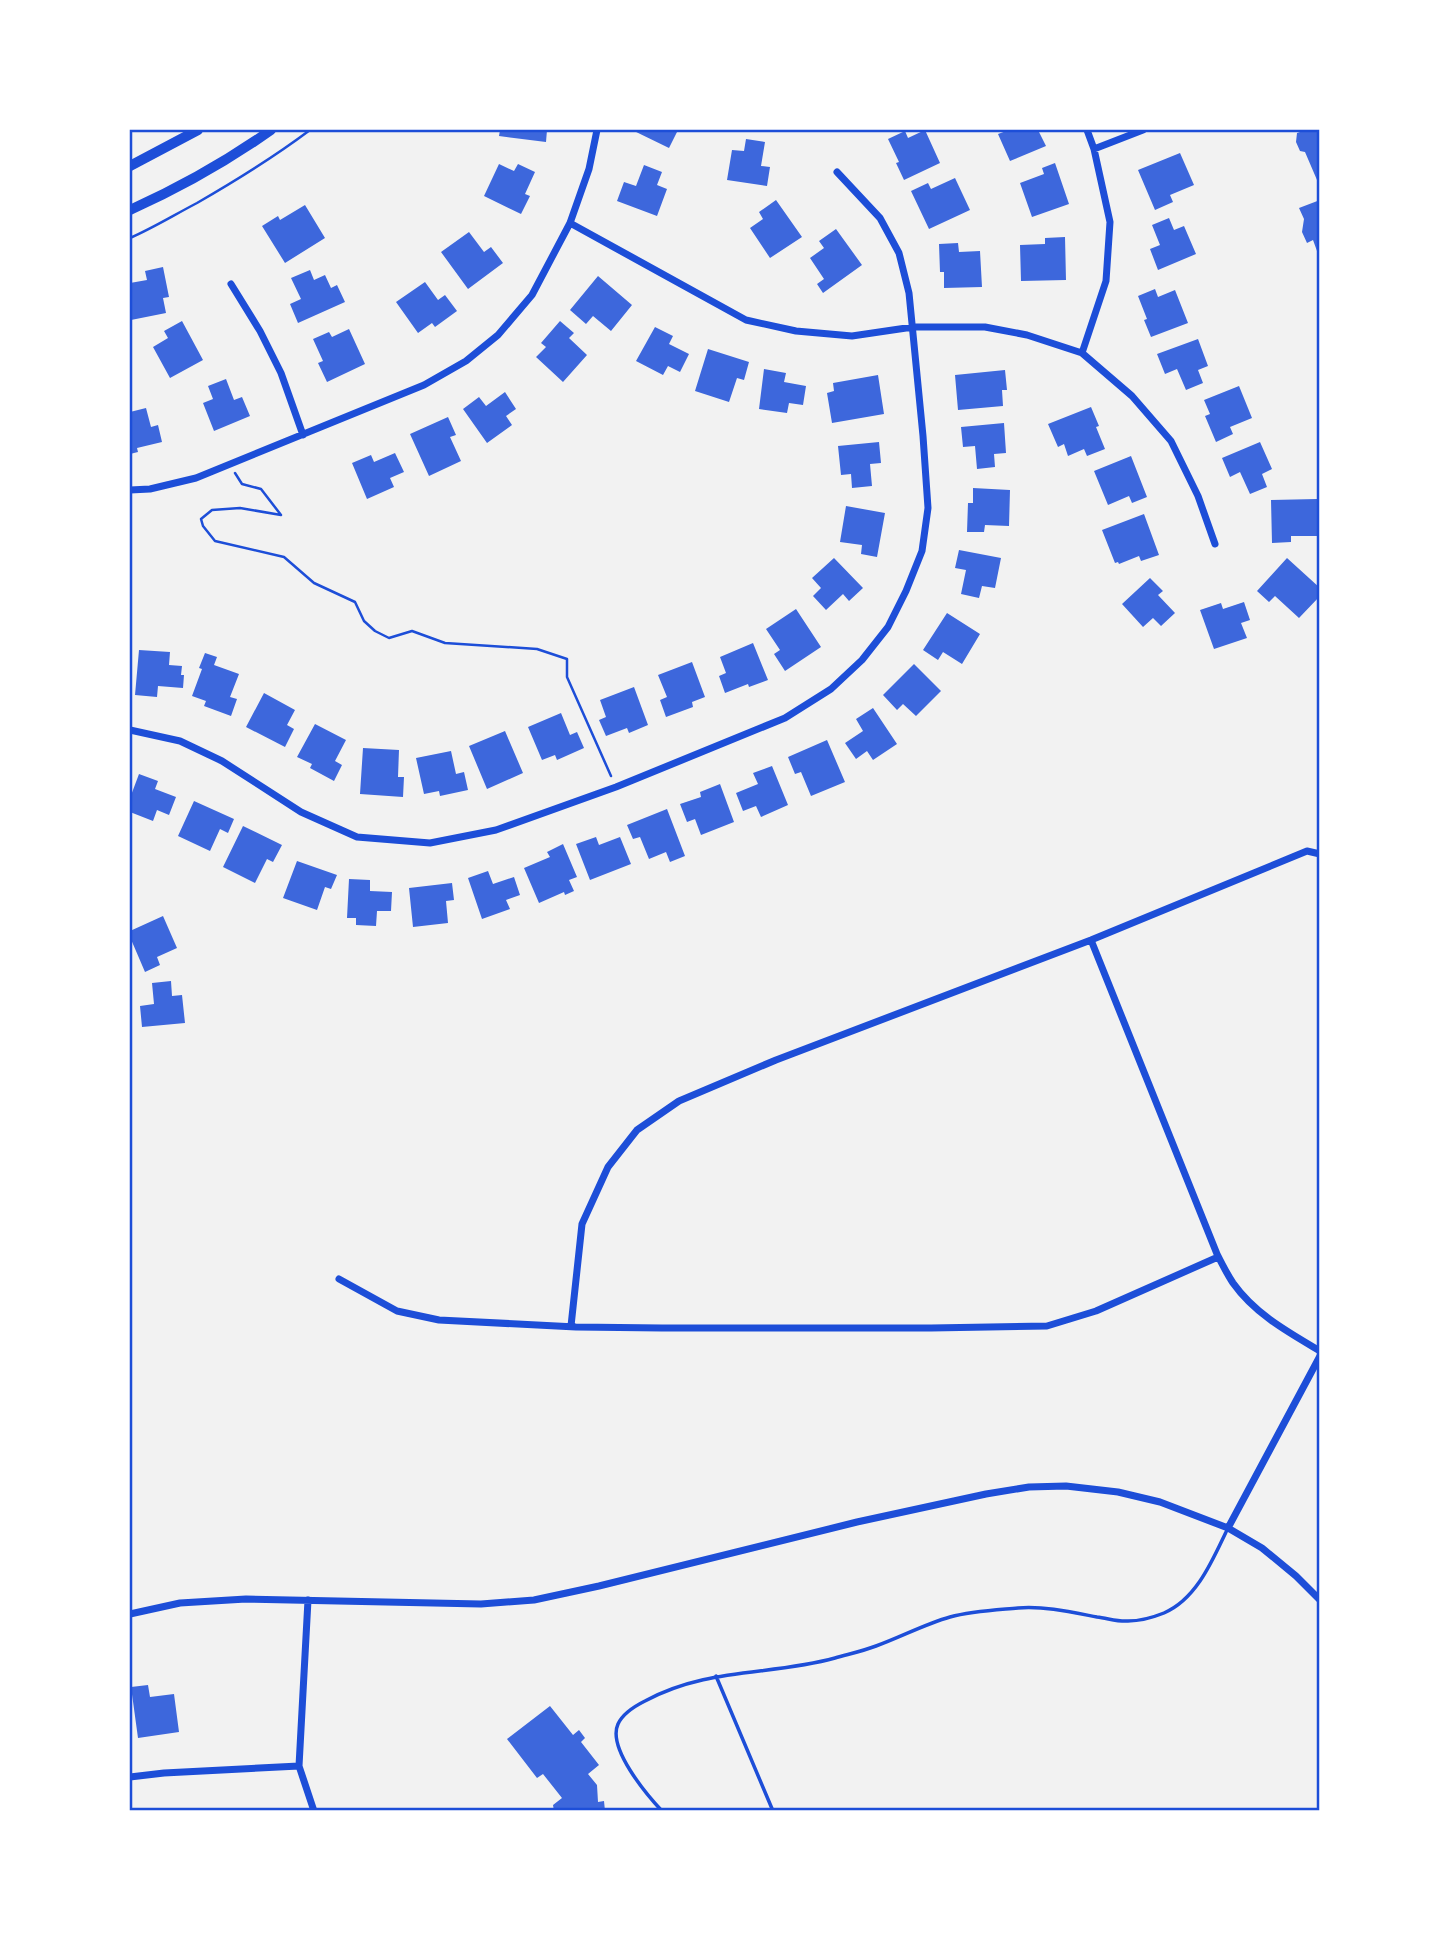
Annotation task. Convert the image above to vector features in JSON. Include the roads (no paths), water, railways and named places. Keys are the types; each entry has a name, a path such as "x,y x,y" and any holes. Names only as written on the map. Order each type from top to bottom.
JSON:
{"main road":[{"path":"130,166 198,130"},
{"path":"130,210 219,163 271,130"}],"street":[{"path":"130,490 150,489 196,478 424,384 466,361 498,335 532,295 570,223 589,169 597,130"},
{"path":"1082,353 1107,281 1110,222 1094,149 1087,130"},
{"path":"1094,149 1143,130"},
{"path":"130,730 180,741 222,761 301,812 357,837 430,844 496,830 616,787 785,718 831,690 862,660 888,627 922,551 928,508 913,327 909,293 899,253 880,218 837,172"},
{"path":"570,223 746,320 796,331 852,336 913,327 985,327 1027,335 1082,353 1132,396 1171,441 1198,496 1215,544"},
{"path":"231,284 260,331 281,373 303,435"},
{"path":"571,1326 582,1224 608,1167 638,1130 679,1101 776,1060 1091,940 1307,851 1320,854"},
{"path":"1091,940 1218,1257 1233,1283 1254,1307 1274,1324 1320,1353 1228,1528"},
{"path":"339,1279 397,1311 439,1320 571,1326 1047,1326 1096,1311 1218,1257"},
{"path":"130,1614 180,1603 246,1599 481,1604 534,1600 986,1494 1030,1487 1066,1486 1118,1492 1160,1502 1228,1528 1262,1548 1320,1600"},
{"path":"307,1600 299,1766 314,1811"},
{"path":"130,1777 299,1766"}],"lane":[{"path":"662,1811 624,1761 616,1734 617,1725 632,1709 658,1694 688,1682 716,1676 832,1659 874,1647 951,1617 979,1612 1022,1608 1057,1609 1126,1622 1164,1613 1178,1605 1191,1592 1228,1528"},
{"path":"716,1676 773,1811"}]}
